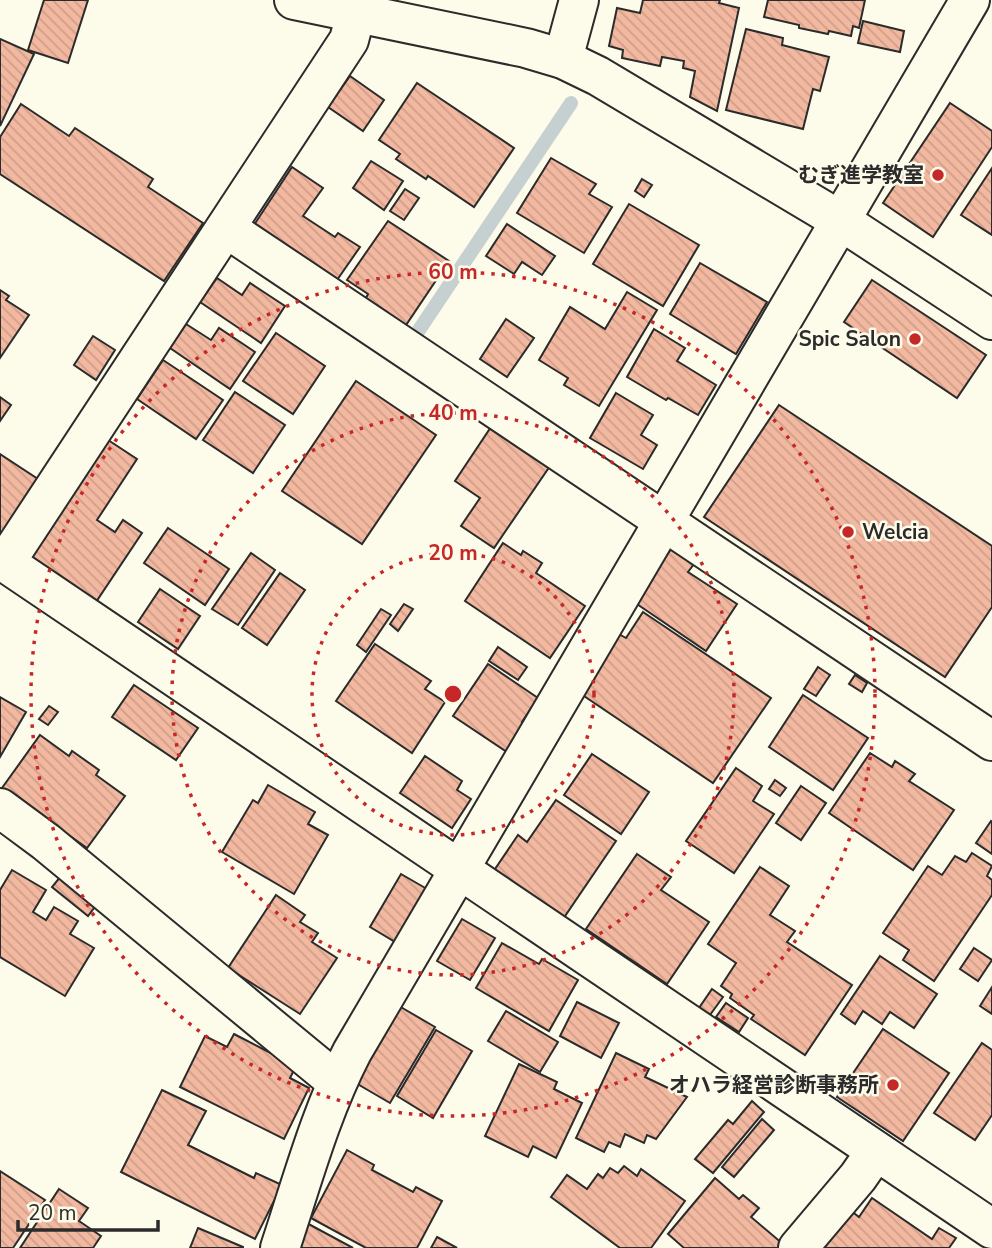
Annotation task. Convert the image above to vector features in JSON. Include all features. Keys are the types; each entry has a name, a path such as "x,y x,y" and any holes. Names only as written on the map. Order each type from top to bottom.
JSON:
{"street":[{"path":"294,0 526,48 564,59 598,76 841,220 992,320"},
{"path":"564,59 579,0"},
{"path":"280,1248 337,1082 970,0"},
{"path":"356,13 349,40 3,561 992,1229"},
{"path":"226,228 992,741"},
{"path":"0,808 46,842 337,1082"},
{"path":"798,1248 858,1177 876,1151"}],"building":[{"path":"44,0 88,0 68,63 28,50"},
{"path":"643,0 720,0 719,3 739,8 717,111 690,97 695,71 683,68 684,61 662,57 660,66 622,58 623,50 609,46 617,8 640,13"},
{"path":"768,0 865,0 859,28 853,26 851,36 799,28 799,25 764,17"},
{"path":"863,21 904,31 900,52 858,43"},
{"path":"746,29 783,38 782,45 829,57 820,91 813,89 803,129 726,110"},
{"path":"0,39 34,54 0,126"},
{"path":"350,76 384,100 363,131 328,107"},
{"path":"417,83 514,148 474,207 428,176 426,179 396,159 400,154 379,140"},
{"name":"むぎ進学教室","path":"950,103 992,131 992,147 933,237 883,203"},
{"path":"21,104 69,136 75,128 153,179 148,187 203,223 164,281 0,174 0,137"},
{"path":"551,158 596,184 589,194 612,207 584,253 517,213"},
{"path":"371,161 403,181 384,210 353,188"},
{"path":"292,167 323,188 303,216 335,237 338,233 360,247 335,283 252,228"},
{"path":"992,168 992,235 961,215"},
{"path":"642,179 652,185 644,197 635,191"},
{"path":"405,189 419,198 404,220 390,211"},
{"path":"629,204 699,245 663,306 593,264"},
{"path":"388,221 449,261 402,331 383,318 387,312 366,298 368,294 347,280"},
{"path":"507,224 555,256 542,275 522,262 514,274 486,256"},
{"path":"700,263 767,302 736,354 670,314"},
{"path":"217,278 242,295 250,283 285,306 261,343 200,302"},
{"name":"Spic Salon","path":"872,280 986,355 957,398 844,322"},
{"path":"0,290 9,296 6,300 29,315 0,358"},
{"path":"627,292 657,310 599,406 564,385 568,378 539,360 570,307 605,329"},
{"path":"506,319 534,338 507,377 480,359"},
{"path":"186,324 211,340 219,328 255,352 230,389 170,348"},
{"path":"654,329 685,348 677,361 716,385 698,415 627,377"},
{"path":"276,333 325,366 293,414 243,381"},
{"path":"93,336 115,350 96,380 74,365"},
{"path":"163,360 223,400 196,439 137,399"},
{"path":"356,381 436,435 362,544 282,491"},
{"path":"235,392 285,425 253,473 203,440"},
{"path":"616,393 653,415 641,435 657,445 643,469 590,438"},
{"path":"0,397 11,405 0,421"},
{"name":"Welcia","path":"779,405 992,546 992,607 945,677 704,517"},
{"path":"491,427 550,466 494,548 461,526 480,498 455,481"},
{"path":"105,438 137,459 97,520 115,532 123,520 142,533 96,602 26,555"},
{"path":"0,454 44,483 0,537"},
{"path":"168,528 229,569 205,605 144,563"},
{"path":"503,543 521,555 523,551 542,563 536,573 585,606 550,658 465,601"},
{"path":"671,549 694,564 688,572 737,604 706,651 634,602"},
{"path":"251,553 275,570 238,625 212,609"},
{"path":"280,573 305,590 267,645 242,628"},
{"path":"160,589 200,616 178,649 138,622"},
{"path":"404,604 413,609 398,631 390,624"},
{"path":"381,609 391,615 366,652 357,645"},
{"path":"643,612 771,698 713,783 578,692 617,633 626,638"},
{"path":"375,644 431,681 425,689 445,702 412,753 336,701"},
{"path":"498,647 527,667 518,680 489,661"},
{"path":"488,664 538,698 507,752 453,716"},
{"path":"818,667 830,675 816,696 804,689"},
{"path":"855,675 867,683 862,692 849,684"},
{"path":"134,685 198,728 176,760 112,717"},
{"path":"803,695 868,738 833,790 769,747"},
{"path":"0,697 26,712 0,757"},
{"path":"49,706 58,712 48,725 39,719"},
{"path":"40,735 69,756 72,751 99,770 96,775 125,796 87,848 2,788"},
{"path":"870,753 892,767 895,761 915,774 909,781 954,810 913,870 829,813"},
{"path":"592,754 649,792 621,834 564,795"},
{"path":"425,756 462,781 457,790 471,799 452,828 400,793"},
{"path":"736,768 762,786 753,801 774,814 734,873 686,841"},
{"path":"775,780 786,788 780,796 769,789"},
{"path":"268,785 315,812 308,824 328,835 294,894 222,852 253,800 258,803"},
{"path":"801,786 826,803 801,840 776,823"},
{"path":"556,800 616,841 563,919 493,872 518,835 527,842"},
{"path":"992,822 992,854 976,843"},
{"path":"972,853 992,866 987,876 992,880 992,895 934,981 903,960 909,950 883,933 928,866 942,875 955,856 966,862"},
{"path":"637,854 671,877 661,890 709,922 667,984 586,929"},
{"path":"760,867 789,886 770,915 795,931 787,942 852,985 805,1055 751,1019 754,1015 730,998 732,994 721,986 736,963 708,944"},
{"path":"12,870 46,890 33,912 46,920 54,907 78,921 70,934 94,948 65,996 0,957 0,890"},
{"path":"65,871 100,900 88,916 52,887"},
{"path":"401,874 427,889 397,943 370,927"},
{"path":"276,895 305,915 300,922 318,933 312,942 337,958 300,1014 228,968"},
{"path":"462,919 495,938 470,980 437,961"},
{"path":"502,943 539,964 542,959 578,980 549,1031 476,988"},
{"path":"974,948 992,960 978,981 960,969"},
{"path":"880,956 937,994 914,1028 890,1012 882,1024 863,1011 855,1024 841,1014"},
{"path":"992,987 992,1014 980,1006"},
{"path":"712,989 723,997 710,1015 699,1008"},
{"path":"577,1002 619,1023 601,1058 560,1036"},
{"path":"726,1003 748,1018 739,1032 716,1017"},
{"path":"399,1006 435,1027 390,1103 354,1082"},
{"path":"506,1011 558,1042 540,1072 488,1041"},
{"path":"883,1029 949,1073 903,1141 837,1097"},
{"path":"436,1030 472,1051 433,1118 397,1096"},
{"path":"234,1034 296,1066 290,1078 309,1088 284,1139 180,1087 205,1036 227,1047"},
{"path":"982,1043 992,1050 992,1115 975,1140 934,1113"},
{"path":"616,1053 649,1069 645,1077 687,1097 656,1139 647,1135 644,1143 625,1134 620,1147 609,1142 604,1152 576,1138"},
{"path":"519,1064 557,1082 554,1089 582,1103 556,1158 533,1146 528,1157 485,1136"},
{"path":"162,1090 206,1111 188,1145 254,1178 256,1173 282,1185 255,1239 121,1172"},
{"path":"752,1101 764,1112 713,1173 695,1159 728,1120 733,1124"},
{"path":"762,1119 774,1130 734,1177 722,1167"},
{"path":"347,1150 374,1165 372,1170 413,1192 416,1187 442,1201 417,1248 366,1248 311,1218"},
{"path":"624,1166 637,1176 641,1169 685,1201 651,1248 620,1248 551,1197 567,1175 587,1189 598,1174 603,1178 610,1168 618,1173"},
{"path":"0,1171 45,1200 13,1248 0,1248"},
{"path":"715,1178 739,1199 743,1195 759,1208 751,1217 783,1244 779,1248 684,1248 668,1234"},
{"path":"59,1189 88,1208 79,1221 101,1236 93,1248 20,1248"},
{"path":"872,1198 932,1239 939,1228 956,1238 949,1248 819,1248 850,1210 859,1217"},
{"path":"303,1221 353,1248 294,1248"},
{"path":"198,1228 243,1247 243,1248 190,1248"},
{"path":"437,1237 457,1248 431,1248"}],"waterway":[{"path":"419,330 571,103"}],"place":[{"name":"むぎ進学教室","path":"938,175"},
{"name":"Spic Salon","path":"915,339"},
{"name":"Welcia","path":"848,532"},
{"name":"オハラ経営診断事務所","path":"893,1085"}]}
